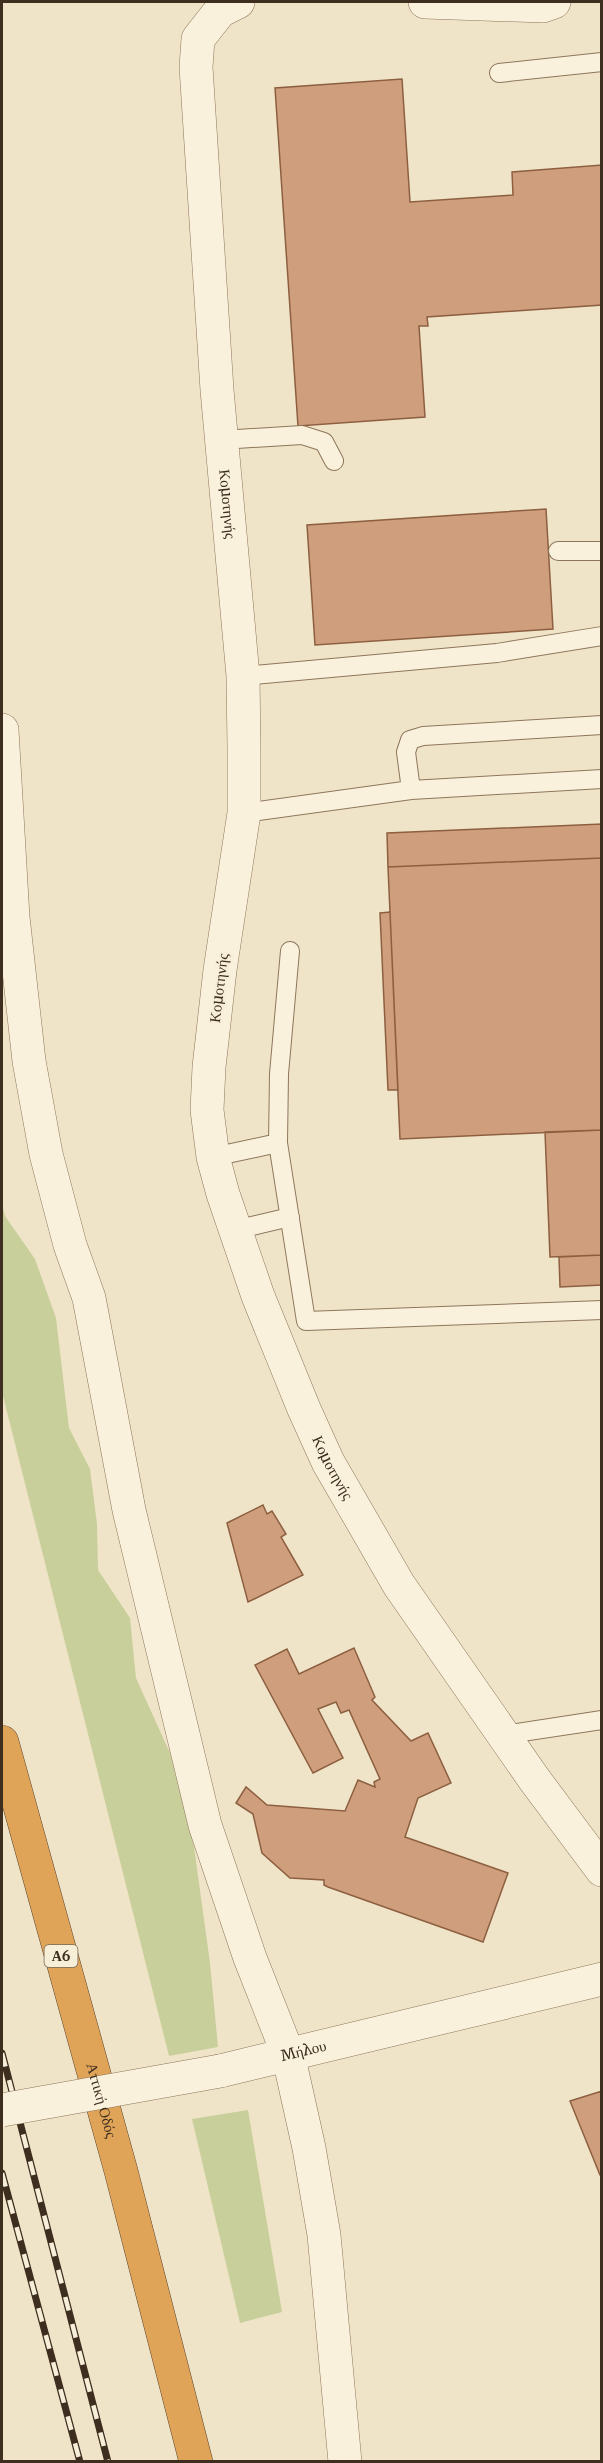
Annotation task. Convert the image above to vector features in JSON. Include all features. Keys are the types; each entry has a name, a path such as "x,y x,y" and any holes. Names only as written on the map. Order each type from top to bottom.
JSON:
{"highway":[{"name":"Αττική Οδός","path":"2,1742 121,2171 196,2462"}],"street":[{"path":"425,2 543,6 554,2"},
{"name":"Κομοτηνής","path":"229,6 198,39 196,67 221,440 243,676 244,813 220,970 209,1067 207,1110 213,1157 235,1230 304,1409 328,1462 399,1585 503,1735 602,1870"},
{"path":"2,730 13,917 29,1060 46,1154 70,1245 89,1298 129,1510 205,1825 250,1958 288,2054 309,2148 324,2235 345,2462"},
{"name":"Μήλου","path":"2,2110 220,2071 602,1979"}],"lane":[{"path":"499,73 602,62"},
{"path":"221,440 302,435 324,442 334,461"},
{"path":"558,551 602,551"},
{"path":"243,676 497,653 602,636"},
{"path":"411,790 406,752 410,740 423,736 602,725"},
{"path":"244,813 411,790 602,779"},
{"path":"290,951 279,1074 278,1143 306,1321 602,1310"},
{"path":"213,1157 278,1143"},
{"path":"235,1230 290,1217"},
{"path":"503,1735 602,1720"}],"green space":[{"path":"2,1204 5,1216 35,1259 56,1318 69,1428 90,1469 97,1524 98,1570 130,1618 136,1678 170,1753 194,1847 210,1963 218,2047 169,2056 2,1392"},
{"path":"248,2110 282,2312 240,2323 192,2119"}],"building":[{"path":"402,79 410,202 513,195 512,172 602,165 602,305 427,317 428,326 419,326 425,417 298,426 275,88"},
{"path":"546,509 553,629 315,645 307,525"},
{"path":"602,824 602,858 388,867 387,833"},
{"path":"602,858 602,1130 400,1139 388,867"},
{"path":"390,912 398,1090 388,1090 380,913"},
{"path":"602,1130 602,1255 550,1257 545,1132"},
{"path":"602,1255 602,1285 560,1287 559,1257"},
{"path":"263,1505 267,1514 272,1511 286,1534 281,1537 303,1575 248,1602 227,1523"},
{"path":"354,1648 375,1697 372,1700 411,1741 428,1733 451,1783 418,1798 405,1837 508,1873 483,1942 328,1887 324,1885 324,1880 290,1878 262,1853 253,1814 236,1803 246,1787 267,1805 345,1811 358,1780 375,1787 374,1782 380,1779 349,1710 341,1713 336,1702 318,1709 343,1758 313,1773 255,1665 287,1649 299,1674"},
{"path":"602,2091 602,2175 600,2175 570,2101"}],"railway":[{"path":"2,2053 108,2462"},
{"path":"2,2173 80,2462"}]}
